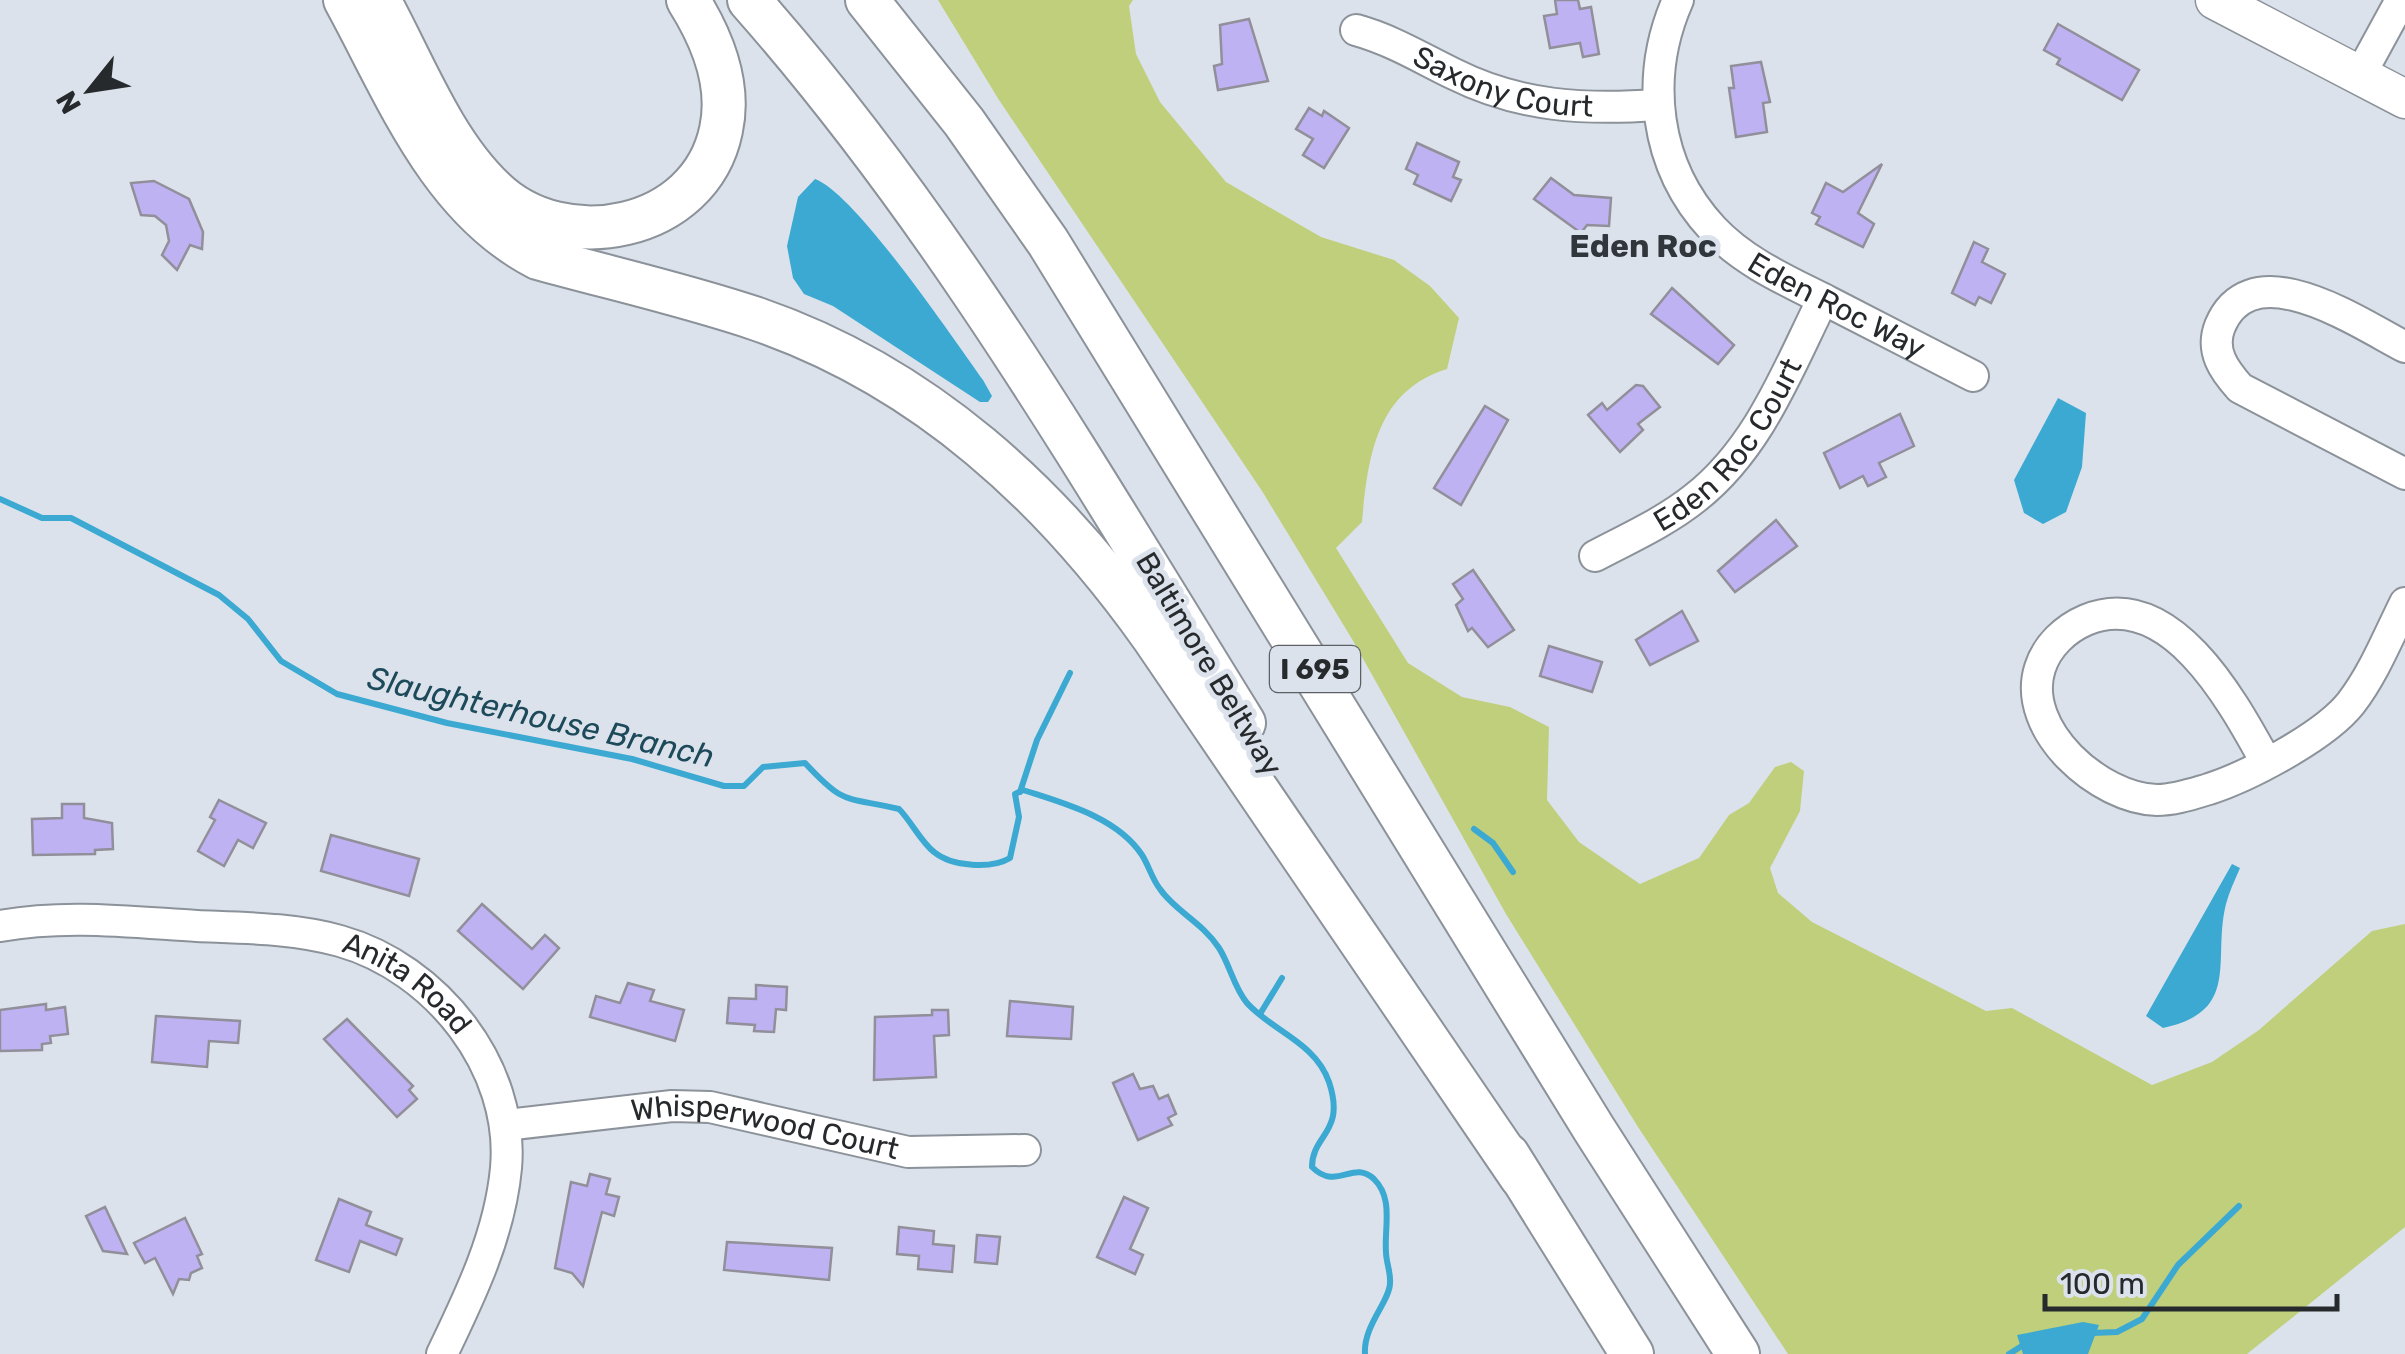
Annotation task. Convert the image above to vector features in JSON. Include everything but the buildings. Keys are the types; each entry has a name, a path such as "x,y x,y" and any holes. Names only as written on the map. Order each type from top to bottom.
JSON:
{"highway":[{"path":"345,0 444,176 477,216 508,243 538,258 759,320 845,356 932,409 1019,476 1051,508 1102,566 1153,636 1521,1177"},
{"path":"379,0 461,150 494,190 547,225 602,230 644,218 692,186 721,133 724,105 717,56 688,0"},
{"name":"Baltimore Beltway","path":"749,0 897,179 1055,412 1632,1354"},
{"name":"I 695","path":"867,0 964,122 1048,242 1594,1129 1738,1354"}],"main road":[{"path":"2214,0 2405,99"}],"street":[{"name":"Eden Roc Way","path":"1678,0 1658,65 1657,105 1678,178 1713,230 1764,270 1972,376"},
{"path":"2359,77 2401,0"},
{"name":"Saxony Court","path":"1356,30 1388,39 1494,91 1528,102 1600,109 1657,105"},
{"path":"2405,346 2286,292 2246,297 2230,310 2216,343 2223,370 2240,388 2405,474"},
{"name":"Eden Roc Court","path":"1595,556 1666,518 1722,474 1765,414 1823,299"},
{"path":"2266,762 2221,683 2199,656 2134,617 2110,614 2076,625 2052,646 2040,668 2040,708 2074,762 2121,792 2155,800 2182,798 2221,785 2266,762 2332,723 2367,680 2405,603"},
{"name":"Anita Road","path":"0,926 86,919 262,930 342,942 405,971 456,1018 478,1050 506,1125 502,1200 489,1246 442,1354"},
{"name":"Whisperwood Court","path":"506,1125 672,1106 710,1107 908,1152 1026,1150"}],"green space":[{"path":"938,0 1133,0 1129,6 1136,54 1160,102 1226,182 1321,237 1394,260 1430,286 1459,318 1447,369 1423,379 1390,410 1373,451 1362,522 1336,548 1408,663 1462,697 1510,707 1549,727 1547,800 1579,842 1640,884 1699,858 1729,815 1749,803 1775,767 1791,762 1804,771 1800,811 1770,868 1778,893 1812,922 1986,1011 2012,1008 2152,1085 2212,1062 2259,1030 2372,931 2405,924 2405,1227 2247,1354 1788,1354 1638,1127 1506,914 1352,639 1262,491 999,100"}],"water":[{"path":"815,179 854,211 904,270 983,380 992,396 988,402 980,402 833,306 804,294 793,278 787,246 798,197"},
{"path":"2058,398 2086,413 2082,467 2066,512 2043,524 2024,513 2014,480"},
{"path":"2232,864 2240,868 2226,904 2219,981 2214,996 2188,1020 2163,1028 2146,1016"},
{"path":"2083,1322 2099,1325 2088,1354 2023,1354 2017,1335"}],"waterway":[{"name":"Slaughterhouse Branch","path":"0,499 42,518 71,518 219,595 248,619 281,661 337,694 447,723 632,759 724,786 744,786 763,767 805,763 846,797 899,809 934,852 972,865 1010,858 1019,817 1015,794 1023,790 1104,821 1131,842 1166,897 1212,939 1247,1003 1314,1057 1329,1082 1334,1112 1313,1156 1312,1167 1329,1177 1366,1174 1380,1187 1386,1204 1390,1283 1368,1334 1365,1354"},
{"path":"1020,792 1037,740 1070,673"},
{"path":"1474,829 1493,843 1513,872"},
{"path":"1260,1014 1282,978"},
{"path":"2092,1333 2117,1332 2142,1319 2178,1265 2239,1206"},
{"path":"2009,1354 2025,1344"}],"district":[{"name":"Eden Roc","path":"1643,246"}]}
